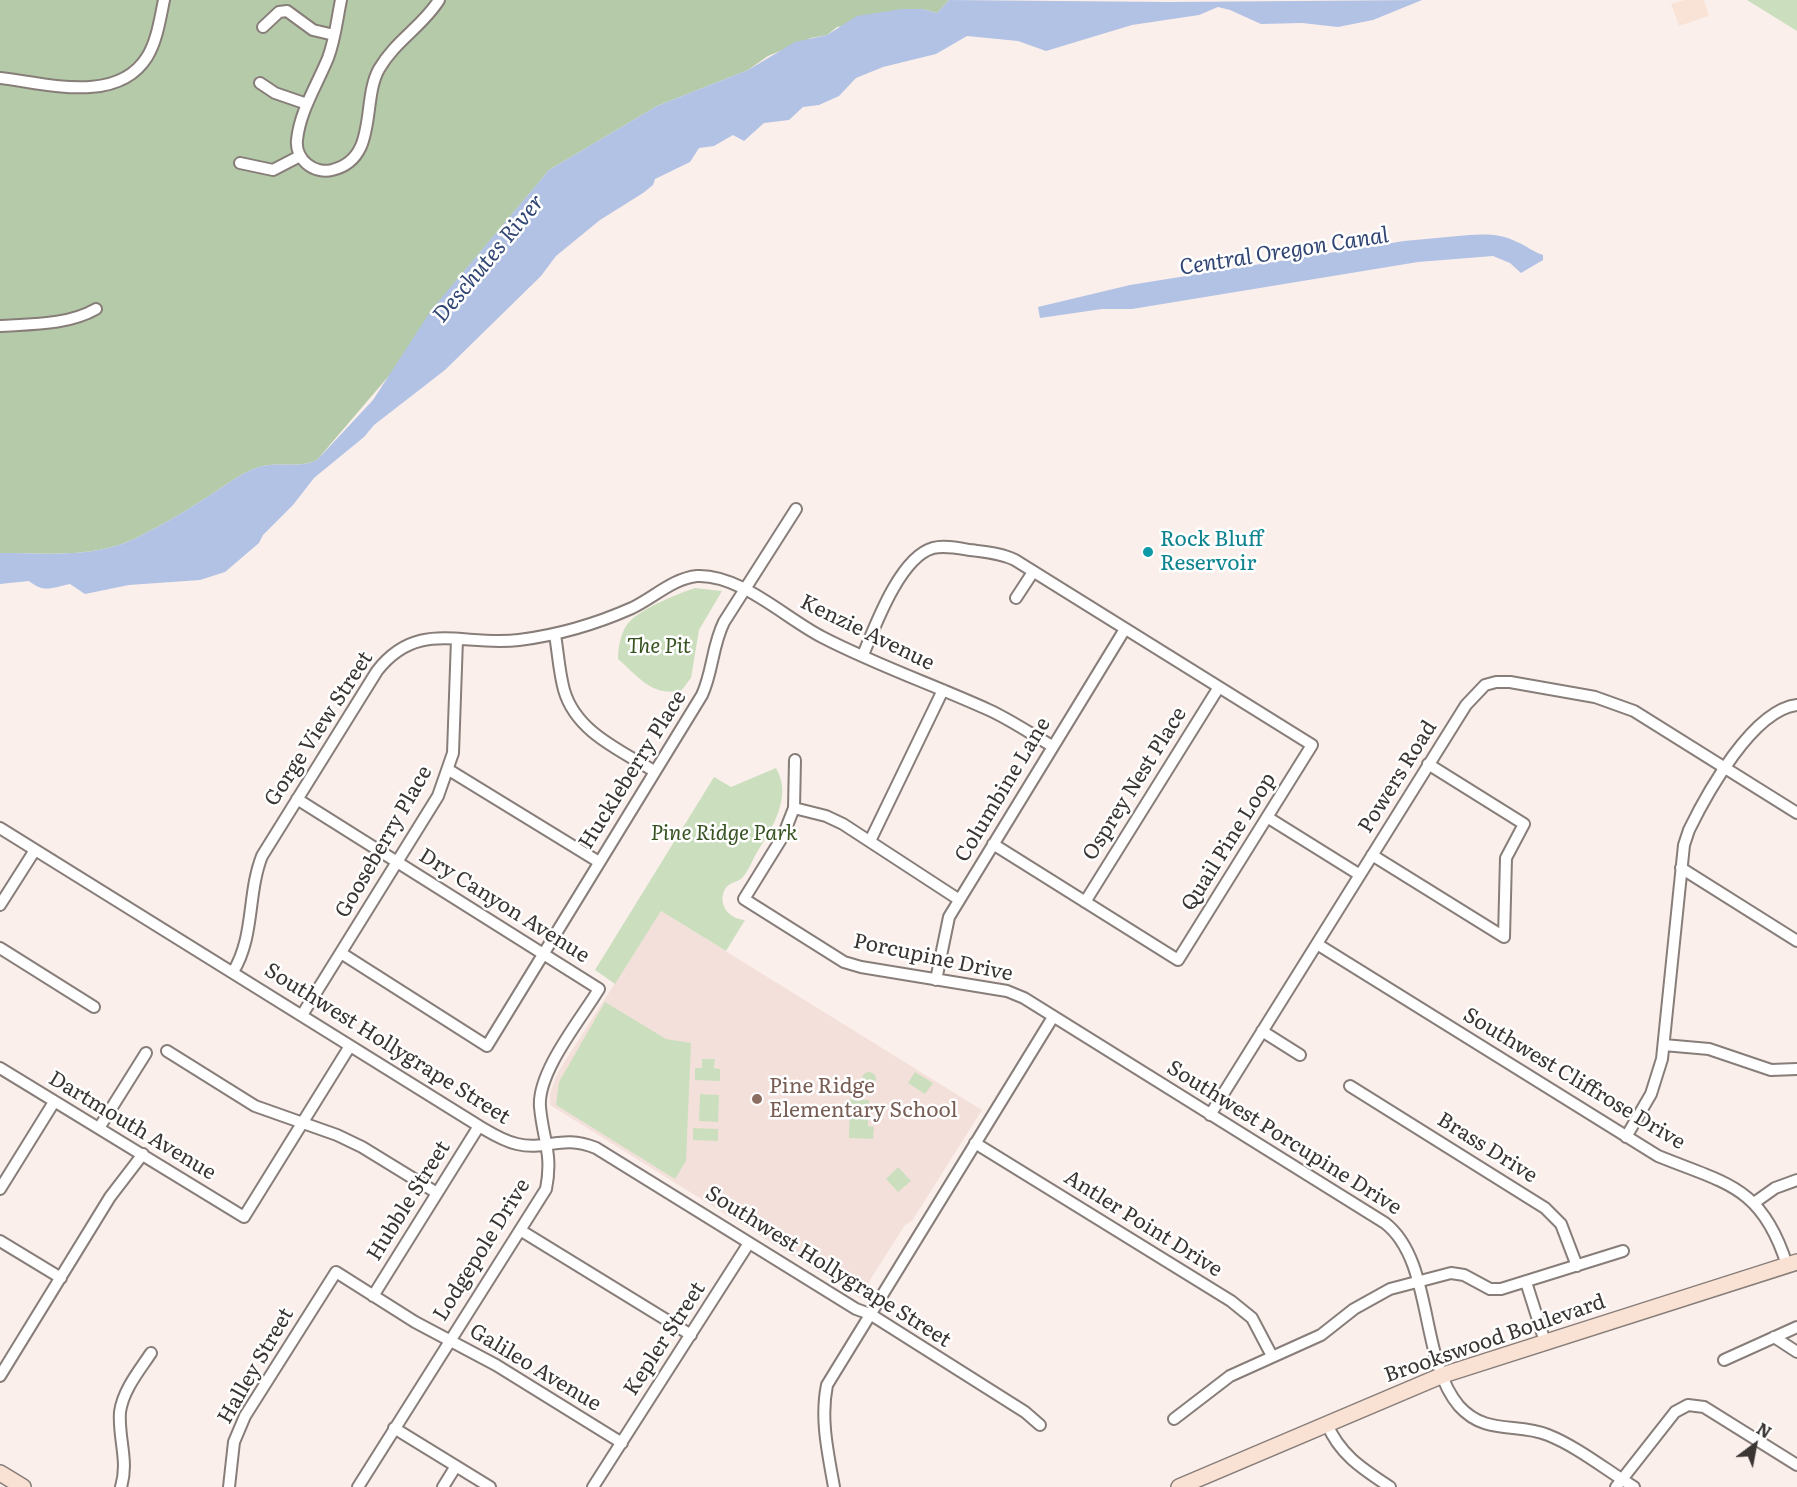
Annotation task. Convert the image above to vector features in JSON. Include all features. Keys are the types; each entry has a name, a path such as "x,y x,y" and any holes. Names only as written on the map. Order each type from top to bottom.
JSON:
{"main road":[{"name":"Brookswood Boulevard","path":"1179,1487 1443,1374 1792,1264"},
{"path":"0,1473 22,1487"}],"street":[{"path":"0,78 88,88 124,79 139,68 148,56 155,40 164,0"},
{"path":"341,0 329,56 307,104 297,140 300,156 316,170 328,171 346,165 356,156 366,136 369,96 379,69 397,44 428,18 439,0"},
{"path":"263,27 279,12 287,10 313,30 334,34"},
{"path":"260,83 275,93 307,104"},
{"path":"240,163 273,170 300,156"},
{"path":"0,326 66,320 85,315 96,309"},
{"name":"Huckleberry Place","path":"340,953 487,1046 702,695 712,670 718,635 796,509"},
{"name":"Quail Pine Loop","path":"862,655 889,598 908,567 926,550 935,547 951,547 1001,555 1033,572 1312,745 1178,960 993,844"},
{"path":"1016,598 1033,572"},
{"name":"Gorge View Street","path":"233,972 246,947 254,877 262,856 385,660 405,645 440,637 516,640 555,634 600,622 635,607 674,584 695,576 719,577 744,590"},
{"name":"Kenzie Avenue","path":"744,590 820,637 991,711 1052,746"},
{"name":"Columbine Lane","path":"936,980 944,929 958,899 1125,629"},
{"path":"555,634 564,689 581,721 594,734 654,771"},
{"name":"Gooseberry Place","path":"302,1015 438,796 449,770 453,753 457,639"},
{"name":"Powers Road","path":"1210,1115 1428,764 1475,693 1496,682 1531,686 1614,703 1654,722 1797,813"},
{"name":"Osprey Nest Place","path":"1085,902 1219,687"},
{"name":"Kenzie Avenue","path":"870,841 943,690"},
{"path":"1626,1137 1651,1094 1658,1075 1664,1045 1682,868 1689,830 1726,768 1754,728 1778,711 1797,705"},
{"path":"795,760 794,808 826,816 870,841 958,899"},
{"path":"1372,855 1504,937 1506,858 1524,824 1428,764"},
{"path":"449,770 599,862"},
{"name":"Dry Canyon Avenue","path":"297,799 599,989"},
{"name":"Porcupine Drive","path":"794,808 783,836 744,899 844,962 861,967 1007,992 1024,998 1053,1017"},
{"path":"1267,817 1360,875"},
{"name":"Southwest Hollygrape Street","path":"0,828 479,1126 517,1144 569,1140 596,1148 855,1309 870,1314 1025,1412 1040,1425"},
{"path":"0,905 35,850"},
{"path":"1682,868 1797,941"},
{"name":"Southwest Cliffrose Drive","path":"1317,944 1626,1137 1659,1156 1723,1181 1754,1203 1774,1230 1792,1264"},
{"path":"0,948 94,1007"},
{"name":"Lodgepole Drive","path":"358,1487 546,1189 550,1166 540,1106 541,1089 548,1072 599,989"},
{"path":"834,1487 824,1425 824,1401 836,1368 1053,1017"},
{"name":"Southwest Porcupine Drive","path":"1053,1017 1396,1231 1408,1249 1443,1374 1459,1405 1475,1418 1495,1427 1548,1434 1618,1483 1634,1487"},
{"path":"1262,1031 1300,1055"},
{"path":"1664,1045 1709,1049 1771,1070 1797,1069"},
{"path":"303,1123 350,1046"},
{"path":"168,1051 255,1106 337,1135 362,1147 437,1193"},
{"path":"99,1128 146,1053"},
{"name":"Dartmouth Avenue","path":"0,1068 244,1217 303,1123"},
{"name":"Brass Drive","path":"1350,1086 1545,1208 1561,1224 1577,1266"},
{"path":"0,1189 54,1102"},
{"name":"Hubble Street","path":"374,1296 479,1126"},
{"name":"Antler Point Drive","path":"975,1143 1231,1301 1252,1318 1272,1356"},
{"path":"0,1377 110,1197 143,1154"},
{"path":"1754,1203 1775,1188 1797,1180"},
{"path":"520,1230 691,1335"},
{"path":"0,1241 61,1278"},
{"name":"Kepler Street","path":"593,1487 749,1243"},
{"path":"1174,1419 1230,1376 1321,1335 1370,1299 1416,1281 1451,1273 1464,1275 1496,1290 1623,1251"},
{"name":"Galileo Avenue","path":"336,1272 415,1322 496,1365 622,1443"},
{"name":"Halley Street","path":"229,1487 234,1442 245,1416 336,1272"},
{"path":"1526,1282 1545,1342"},
{"path":"1724,1360 1797,1327"},
{"path":"1774,1337 1797,1352"},
{"path":"121,1487 126,1468 121,1424 122,1402 151,1353"},
{"path":"1618,1483 1675,1412 1688,1405 1704,1407 1797,1466"},
{"path":"1327,1424 1342,1451 1356,1465 1390,1487"},
{"path":"394,1428 490,1487"},
{"path":"443,1487 456,1466"}],"shaded area":[{"path":"1684,0 1704,0 1709,16 1679,26 1671,4"},
{"name":"Pine Ridge Elementary School","path":"661,911 982,1110 912,1221 905,1225 870,1280 862,1299 550,1105 550,1093 558,1072"}],"green space":[{"path":"0,0 949,0 937,13 923,9 837,27 827,35 811,38 768,56 748,70 657,106 549,170 456,281 393,371 317,460 303,464 266,465 252,469 167,521 124,543 89,551 54,554 0,553"},
{"path":"1747,0 1797,0 1797,31"},
{"name":"The Pit","path":"695,588 722,591 699,630 691,678 681,691 661,691 646,684 618,659 622,633 631,620 644,610"},
{"name":"Pine Ridge Park","path":"776,768 781,779 782,790 774,823 744,876 724,891 724,907 730,914 745,920 726,951 661,911 615,984 595,970 714,777 731,787"},
{"path":"605,1002 666,1039 691,1043 686,1161 675,1179 556,1105 559,1082"},
{"path":"702,1059 715,1059 714,1068 720,1069 720,1081 695,1080 695,1068 702,1068"},
{"path":"869,1072 874,1074 876,1079 874,1084 869,1086 864,1084 862,1079 864,1074"},
{"path":"915,1072 933,1083 925,1094 908,1083"},
{"path":"700,1094 719,1095 718,1122 699,1121"},
{"path":"850,1099 869,1100 868,1126 874,1127 873,1139 849,1138"},
{"path":"693,1128 718,1129 718,1141 693,1140"},
{"path":"898,1167 911,1181 898,1192 886,1179"}],"water":[{"name":"Deschutes River","path":"949,0 1169,2 1422,0 1373,20 1338,27 1302,23 1261,24 1218,7 1199,15 1132,25 1046,51 1018,41 967,36 936,54 883,67 856,78 839,96 819,105 803,107 789,120 764,123 744,141 733,135 714,146 699,148 690,162 655,179 653,185 643,193 600,220 556,256 541,276 445,370 374,425 364,437 314,478 293,505 263,535 259,543 225,572 200,580 129,585 85,594 70,584 45,588 29,581 0,584 0,553 54,554 107,548 140,536 252,469 266,465 303,464 317,460 373,400 432,309 549,170 657,106 748,70 795,42 827,35 857,16 902,9 923,9 937,13"},
{"path":"1469,235 1506,237 1543,255 1543,260 1521,273 1510,263 1493,256 1418,262 1132,309 1102,309 1040,318 1038,307 1130,285 1404,241"}],"place":[{"name":"Rock Bluff Reservoir","path":"1148,552"},
{"name":"Pine Ridge Elementary School","path":"757,1099"}],"water label":[{"name":"Central Oregon Canal","path":"1284,252"}]}
